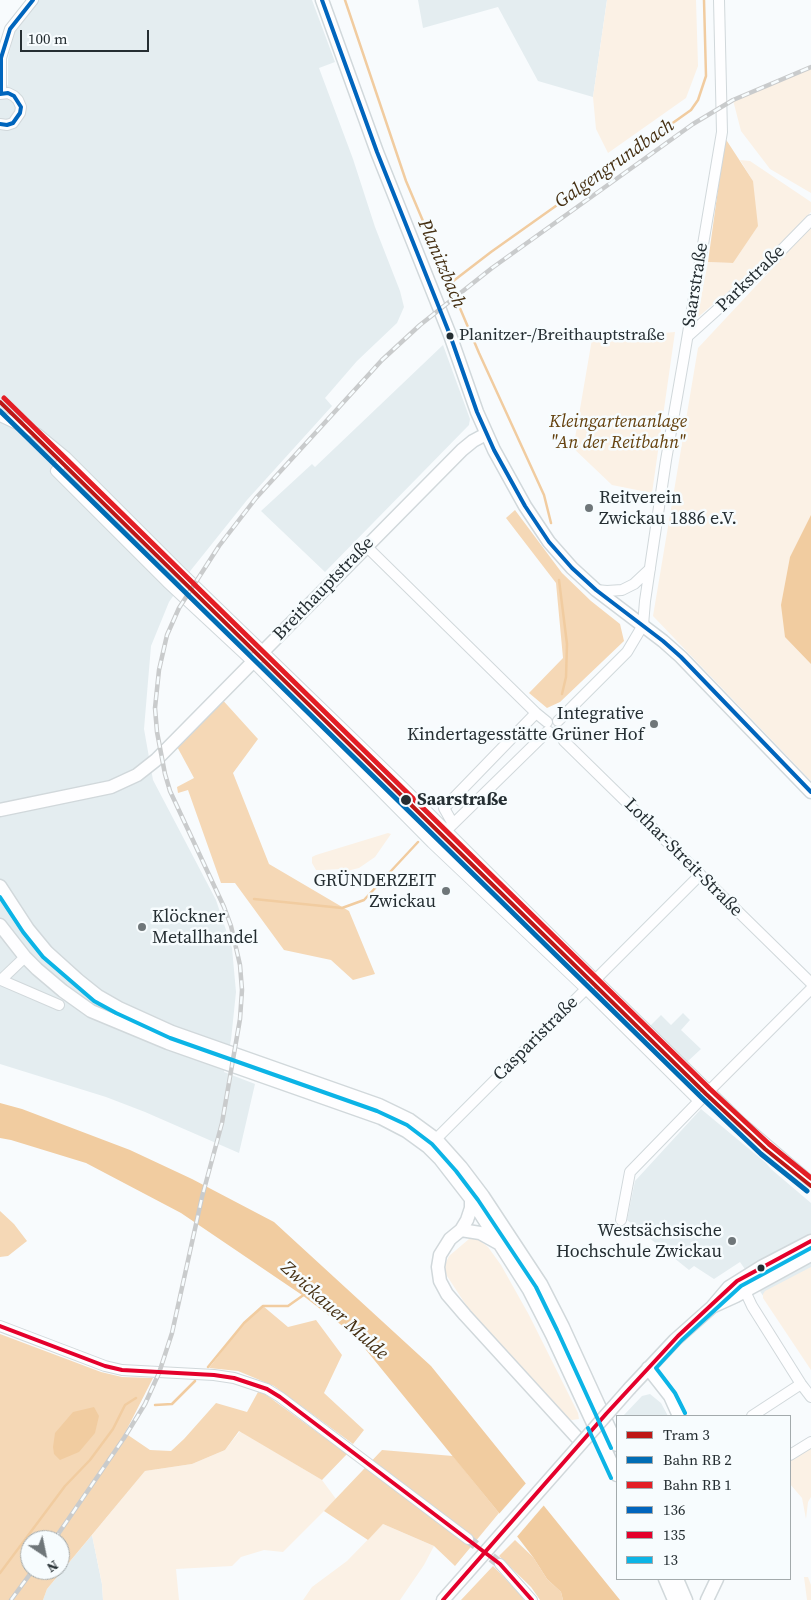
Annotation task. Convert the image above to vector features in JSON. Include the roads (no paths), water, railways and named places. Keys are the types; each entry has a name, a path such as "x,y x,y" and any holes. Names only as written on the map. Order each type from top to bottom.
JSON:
{"main road":[{"path":"322,0 377,152 450,335 486,434 512,484 539,528 565,561 596,590 681,657 811,792"},
{"name":"Breithauptstraße","path":"0,810 111,787 136,775 156,760 462,450 486,434"},
{"path":"0,886 28,929 47,952 78,980 105,1000 172,1032 379,1105 410,1120 436,1140 461,1167 541,1284 616,1443"},
{"path":"0,925 37,970 64,992 91,1010 168,1043 381,1118 419,1139 434,1153 471,1198 529,1290 616,1473"},
{"path":"471,1198 471,1208 467,1220 461,1230 450,1239 440,1255 438,1267 440,1281 448,1294 484,1337 581,1442"},
{"path":"461,1230 480,1233 501,1244"},
{"path":"443,1600 581,1442 678,1336 712,1307 729,1287 750,1273 811,1241"},
{"path":"712,1307 811,1255"},
{"path":"648,1368 670,1396 679,1415"},
{"path":"665,1580 674,1600"},
{"path":"677,1580 686,1600"},
{"path":"707,1600 717,1580"}],"street":[{"path":"0,124 7,125 13,123 20,114 21,107 14,96 8,93 0,94 1,58 10,29 33,0"},
{"name":"Saarstraße","path":"450,827 627,652 642,625 666,460 722,132 719,0"},
{"name":"Parkstraße","path":"688,336 767,265 811,220"},
{"path":"0,416 38,434 66,457 263,652 450,827 595,980 741,1122 811,1182"},
{"path":"66,457 56,471 167,582 253,662 432,844 586,989 699,1101"},
{"name":"Lothar-Streit-Straße","path":"366,546 536,713 553,726 564,741 811,983"},
{"path":"596,590 622,590 634,584 650,569"},
{"path":"450,827 444,808 536,713"},
{"name":"Casparistraße","path":"436,1140 700,875"},
{"path":"25,957 1,979 59,1005"},
{"path":"621,1220 630,1172 811,989"},
{"path":"750,1273 745,1291 752,1306 811,1397"},
{"path":"0,1326 105,1366 122,1370 214,1375 234,1378 267,1389 468,1539"},
{"path":"754,1415 801,1384"},
{"path":"791,1455 811,1442"},
{"path":"500,1564 532,1600"}],"water":[{"path":"811,515 811,664 785,637 781,605 790,557"},
{"name":"Zwickauer Mulde","path":"0,1103 22,1109 130,1150 192,1179 274,1222 431,1366 620,1600 563,1600 561,1592 547,1579 533,1557 499,1513 353,1334 302,1295 181,1213 86,1163 0,1138"},
{"path":"94,1407 99,1416 95,1433 79,1452 60,1460 54,1454 55,1433 73,1412"}],"waterway":[{"name":"Planitzbach","path":"345,0 406,181 479,353 544,495 551,523"},
{"name":"Galgengrundbach","path":"450,287 452,282 491,252 691,110 698,100 706,76 704,0"},
{"name":"Planitzbach","path":"559,580 567,644 566,677 562,694"},
{"name":"Planitzbach","path":"254,899 342,908 364,900 418,842"},
{"name":"Zwickauer Mulde","path":"208,1367 244,1323 263,1306 288,1306 305,1294"},
{"path":"155,1405 172,1404 195,1381"},
{"path":"0,1573 65,1486 90,1460 113,1429 125,1405 136,1398"}],"tunnel":[{"path":"468,1539 500,1564"}],"railway":[{"path":"61,1530 124,1438 145,1404 159,1373 172,1333 202,1197 222,1123 240,1019 242,990 240,965 231,926 170,791 157,732 155,708 159,670 167,635 179,608 219,546 256,498 382,360 420,325 492,268 693,124 733,100 811,67"},
{"path":"11,1600 26,1580"}],"tram line":[{"name":"3","path":"0,402 706,1094 765,1149 811,1186"}],"place":[{"name":"Planitzer-/Breithauptstraße","path":"450,336"},
{"name":"Reitverein Zwickau 1886 e.V.","path":"589,508"},
{"name":"Integrative Kindertagesstätte Grüner Hof","path":"654,724"},
{"name":"Saarstraße","path":"406,800"},
{"name":"GRÜNDERZEIT Zwickau","path":"446,891"},
{"name":"Klöckner Metallhandel","path":"142,927"},
{"name":"Westsächsische Hochschule Zwickau","path":"732,1241"}],"park label":[{"name":"Kleingartenanlage \"An der Reitbahn\"","path":"618,432"}]}
